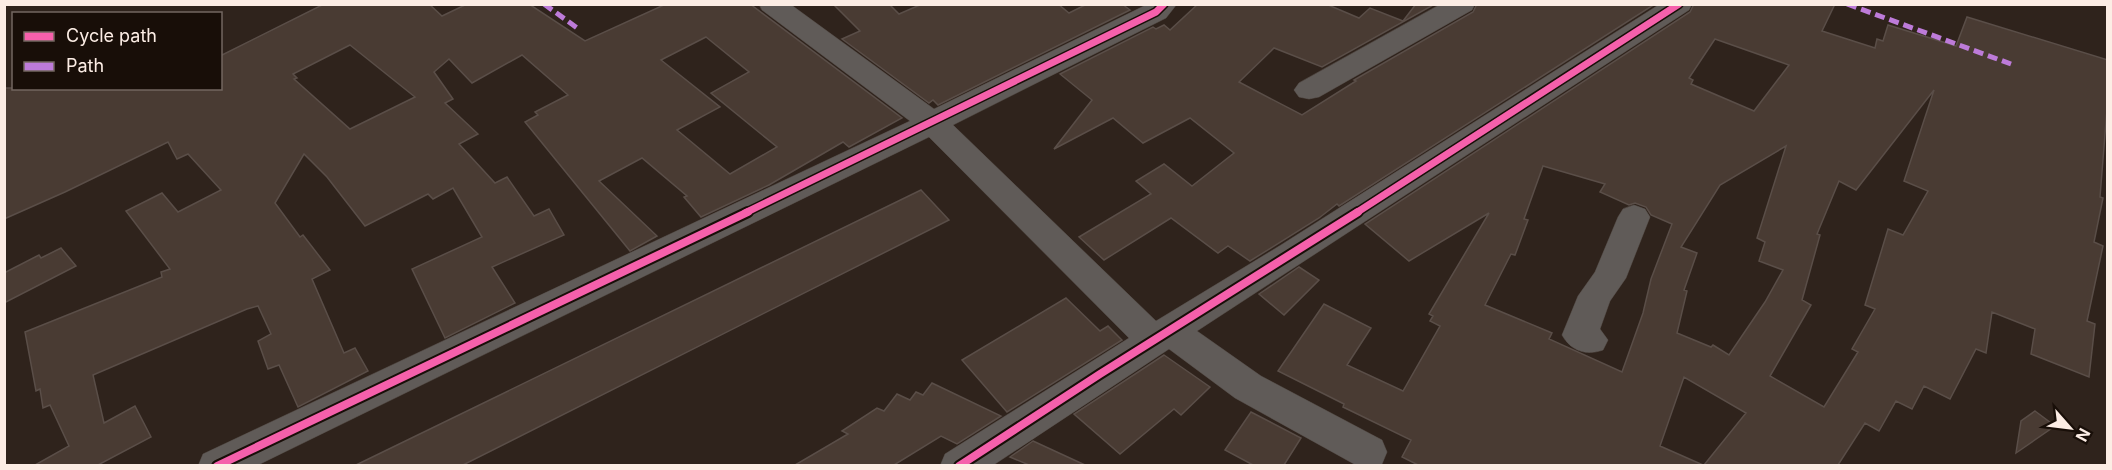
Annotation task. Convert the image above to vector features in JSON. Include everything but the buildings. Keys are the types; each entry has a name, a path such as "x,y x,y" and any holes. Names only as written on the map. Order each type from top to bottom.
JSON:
{"street":[{"path":"772,4 934,124 1161,335 1248,387 1368,452"},
{"path":"217,465 934,124 1156,12 1164,4"},
{"path":"1309,90 1462,4"},
{"path":"959,465 1161,335 1293,254 1679,4"},
{"path":"1590,340 1580,335 1595,296 1609,278 1634,217"}],"marked path":[{"path":"544,4 580,30"},
{"path":"1847,4 2011,64"}],"cycle path":[{"path":"217,466 923,128 1156,12 1164,4"},
{"path":"959,466 1100,374 1293,254 1679,4"}]}
